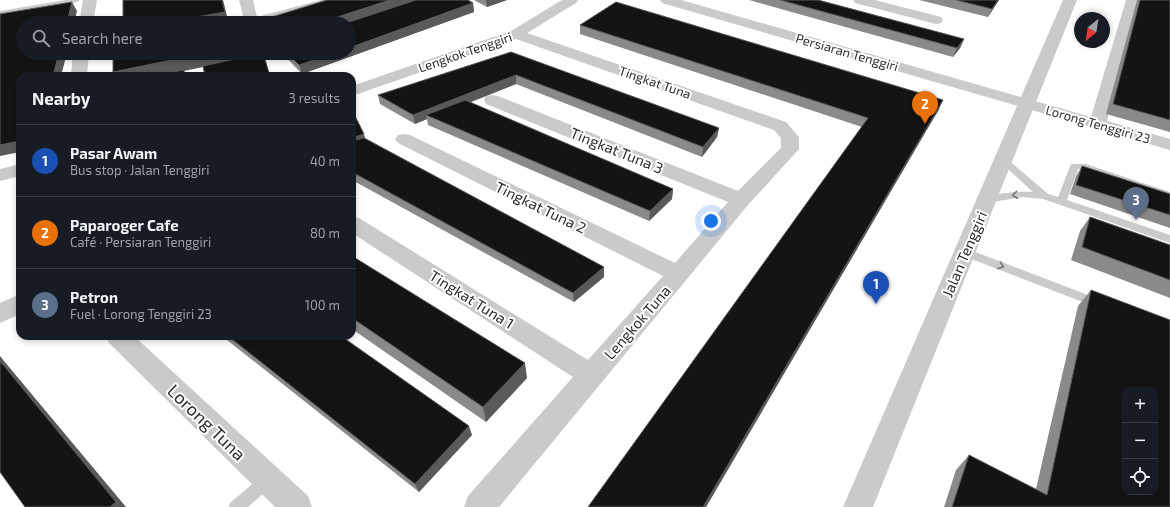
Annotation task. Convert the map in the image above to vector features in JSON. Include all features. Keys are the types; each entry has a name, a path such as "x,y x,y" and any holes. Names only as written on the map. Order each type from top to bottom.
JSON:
{"street":[{"path":"87,16 90,0"},
{"path":"246,0 248,16"},
{"path":"276,16 337,0"},
{"name":"Lengkok Tenggiri","path":"356,90 516,34 572,0"},
{"name":"Persiaran Tenggiri","path":"667,0 1027,104"},
{"path":"860,0 936,20"},
{"name":"Jalan Tenggiri","path":"858,507 1069,0"},
{"path":"1097,124 1133,0"},
{"name":"Tingkat Tuna","path":"516,34 780,126 790,137"},
{"path":"80,72 84,60"},
{"name":"Tingkat Tuna 3","path":"492,100 741,200"},
{"name":"Lorong Tenggiri 23","path":"1027,104 1170,145"},
{"name":"Lengkok Tuna","path":"479,507 741,200 790,149 790,137"},
{"name":"Tingkat Tuna 2","path":"404,140 678,274"},
{"path":"0,175 16,171"},
{"name":"Tingkat Tuna 1","path":"356,226 592,376"},
{"path":"0,314 16,305"},
{"name":"Lorong Tuna","path":"122,340 297,507"}],"lane":[{"path":"0,13 77,0"},
{"path":"16,10 20,1"},
{"path":"1003,160 1044,196"},
{"path":"1061,202 1074,166 1076,165 1170,195"},
{"path":"986,200 1022,194 1044,196 1170,239"},
{"path":"965,252 1111,308"},
{"path":"236,507 268,480"}],"building":[{"path":"123,0 222,0 225,12 202,16 123,16"},
{"path":"327,0 390,0 341,16 275,16"},
{"path":"416,0 468,0 473,3 356,45 356,20"},
{"path":"780,0 818,0 964,39 957,48"},
{"path":"956,0 998,0 992,9"},
{"path":"1140,0 1170,0 1170,120 1113,104"},
{"path":"72,2 69,16 16,16 16,60 57,60 54,72 16,72 16,142 0,145 0,14"},
{"path":"616,2 943,100 703,507 588,507 868,118 580,25"},
{"path":"511,52 719,128 703,147 516,75 413,115 378,95"},
{"path":"113,60 172,60 113,72"},
{"path":"231,60 265,60 269,72 204,72 203,66"},
{"path":"294,60 314,60 299,65"},
{"path":"184,70 184,72 173,72"},
{"path":"465,100 673,189 650,211 426,115"},
{"path":"356,118 364,134 356,137"},
{"path":"364,138 604,267 573,293 356,174 356,140"},
{"path":"1082,166 1170,194 1170,215 1076,185"},
{"path":"1090,217 1170,245 1170,280 1082,247"},
{"path":"356,258 525,363 483,407 356,321"},
{"path":"1091,290 1170,320 1170,507 952,507 969,455 1047,495"},
{"path":"233,340 347,340 469,426 415,484"},
{"path":"0,361 116,502 110,507 25,507 0,472"}],"place":[{"name":"Paparoger Cafe","path":"925,124"},
{"name":"Petron","path":"1136,220"},
{"name":"Pasar Awam","path":"876,304"}]}
